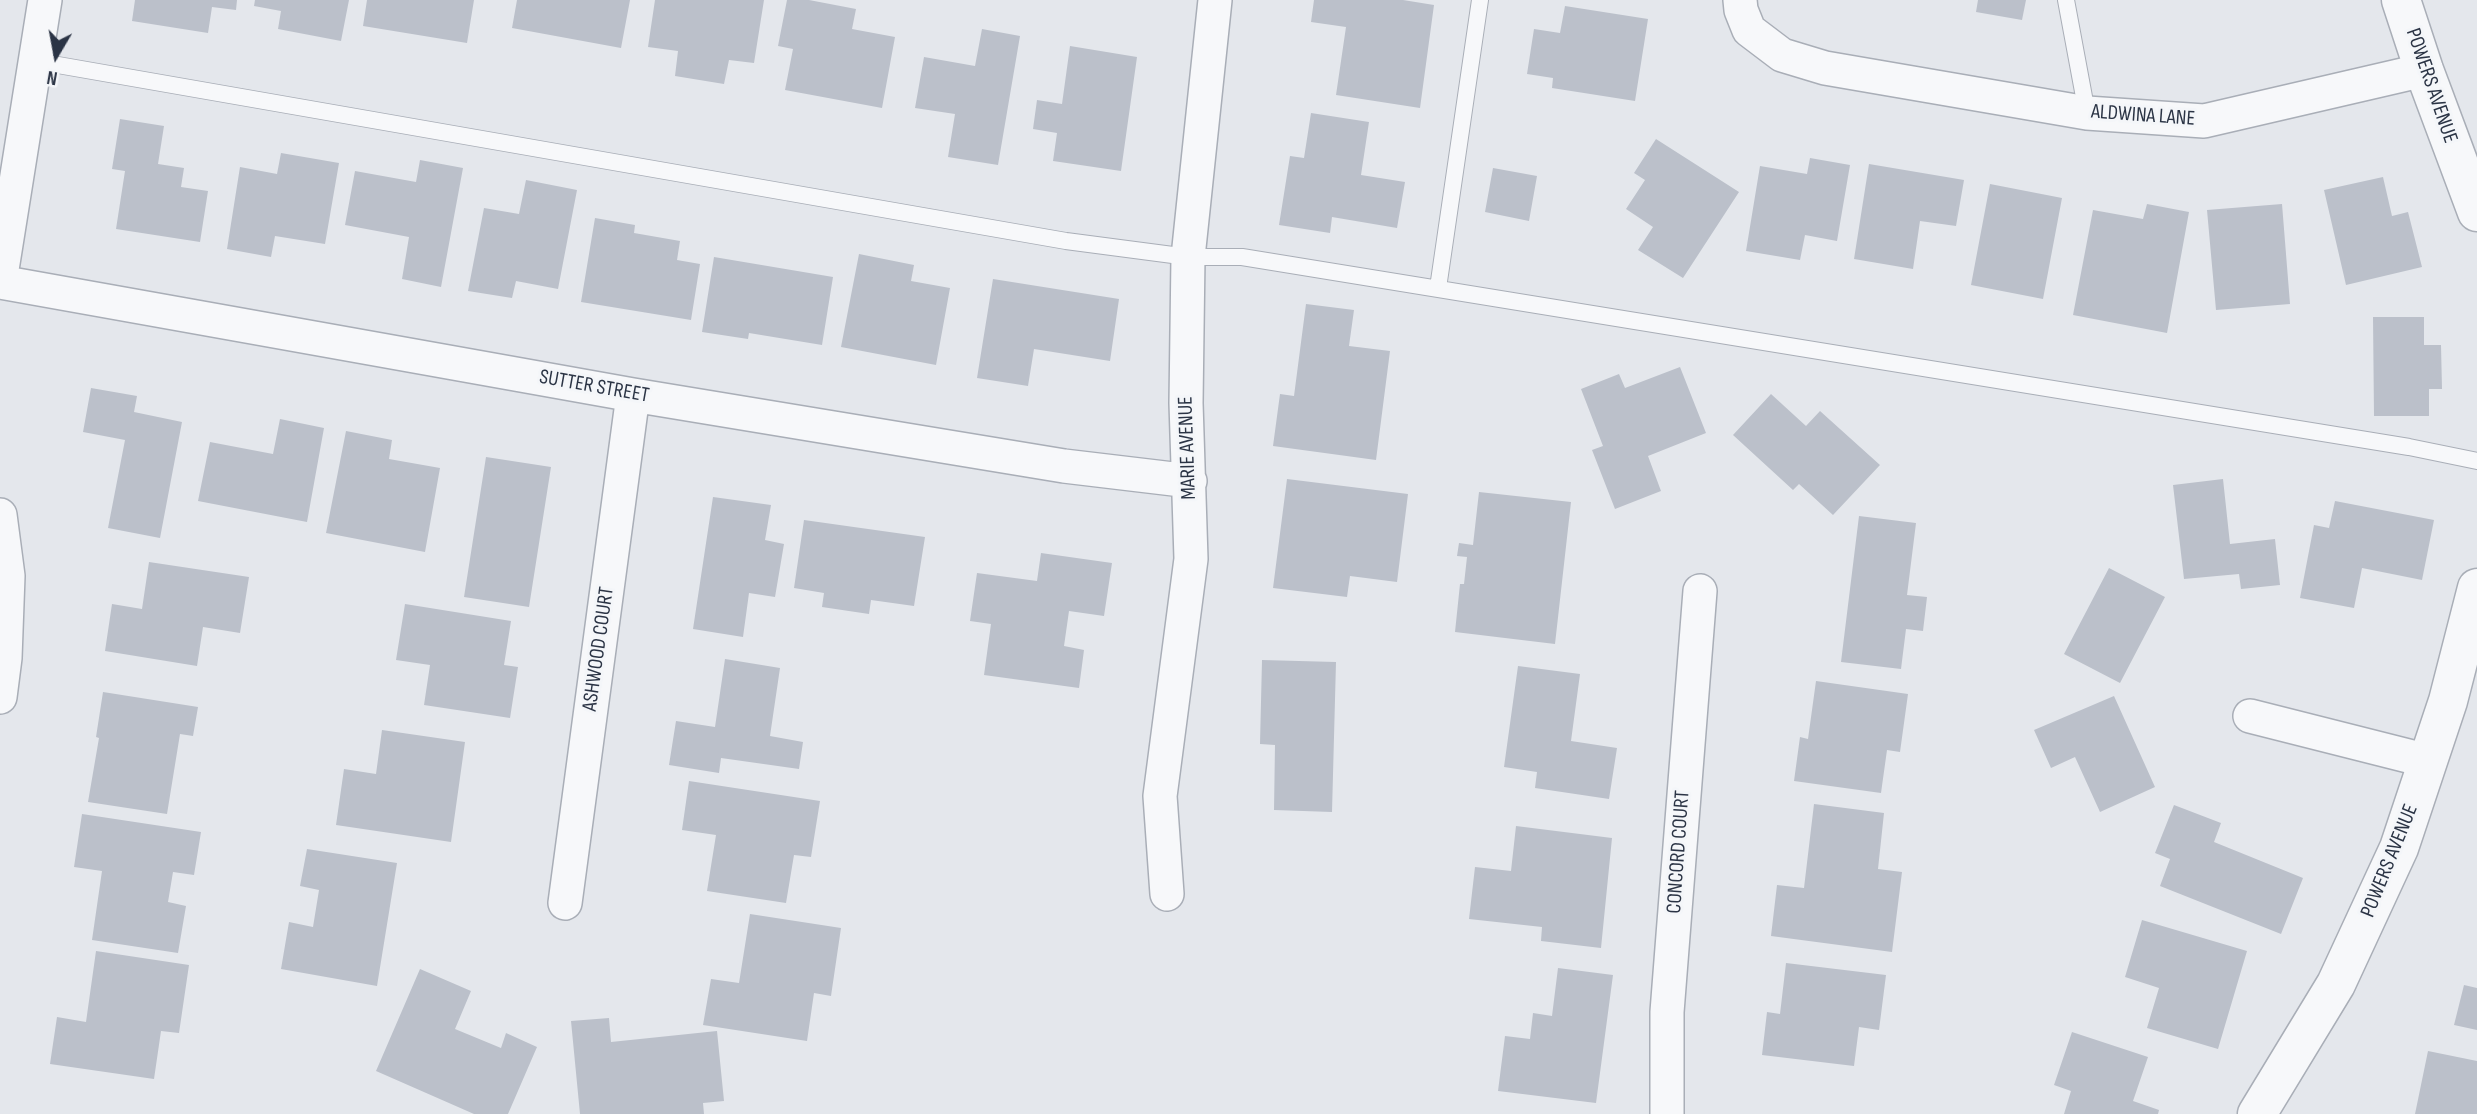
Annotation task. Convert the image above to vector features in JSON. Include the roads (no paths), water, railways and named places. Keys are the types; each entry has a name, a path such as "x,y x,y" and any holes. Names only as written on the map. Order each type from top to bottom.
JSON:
{"street":[{"path":"0,282 45,0"},
{"name":"MARIE AVENUE","path":"1167,894 1160,796 1191,559 1186,403 1188,257 1215,0"},
{"name":"ALDWINA LANE","path":"1740,0 1749,30 1782,55 1825,68 2087,113 2204,121 2424,70"},
{"name":"POWERS AVENUE","path":"2402,0 2424,70 2477,212"},
{"name":"SUTTER STREET","path":"0,282 633,394 1063,466 1190,481"},
{"name":"ASHWOOD COURT","path":"565,902 633,394"},
{"path":"0,515 8,576 5,658 0,697"},
{"name":"POWERS AVENUE","path":"2257,1114 2336,984 2399,848 2448,701 2477,588"},
{"name":"CONCORD COURT","path":"1667,1114 1667,1012 1700,591"},
{"path":"2250,716 2428,761"}],"lane":[{"path":"1438,288 1480,0"},
{"path":"2066,0 2087,113"},
{"path":"35,61 1066,241 1188,257 1242,257 2409,446 2477,461"}]}
